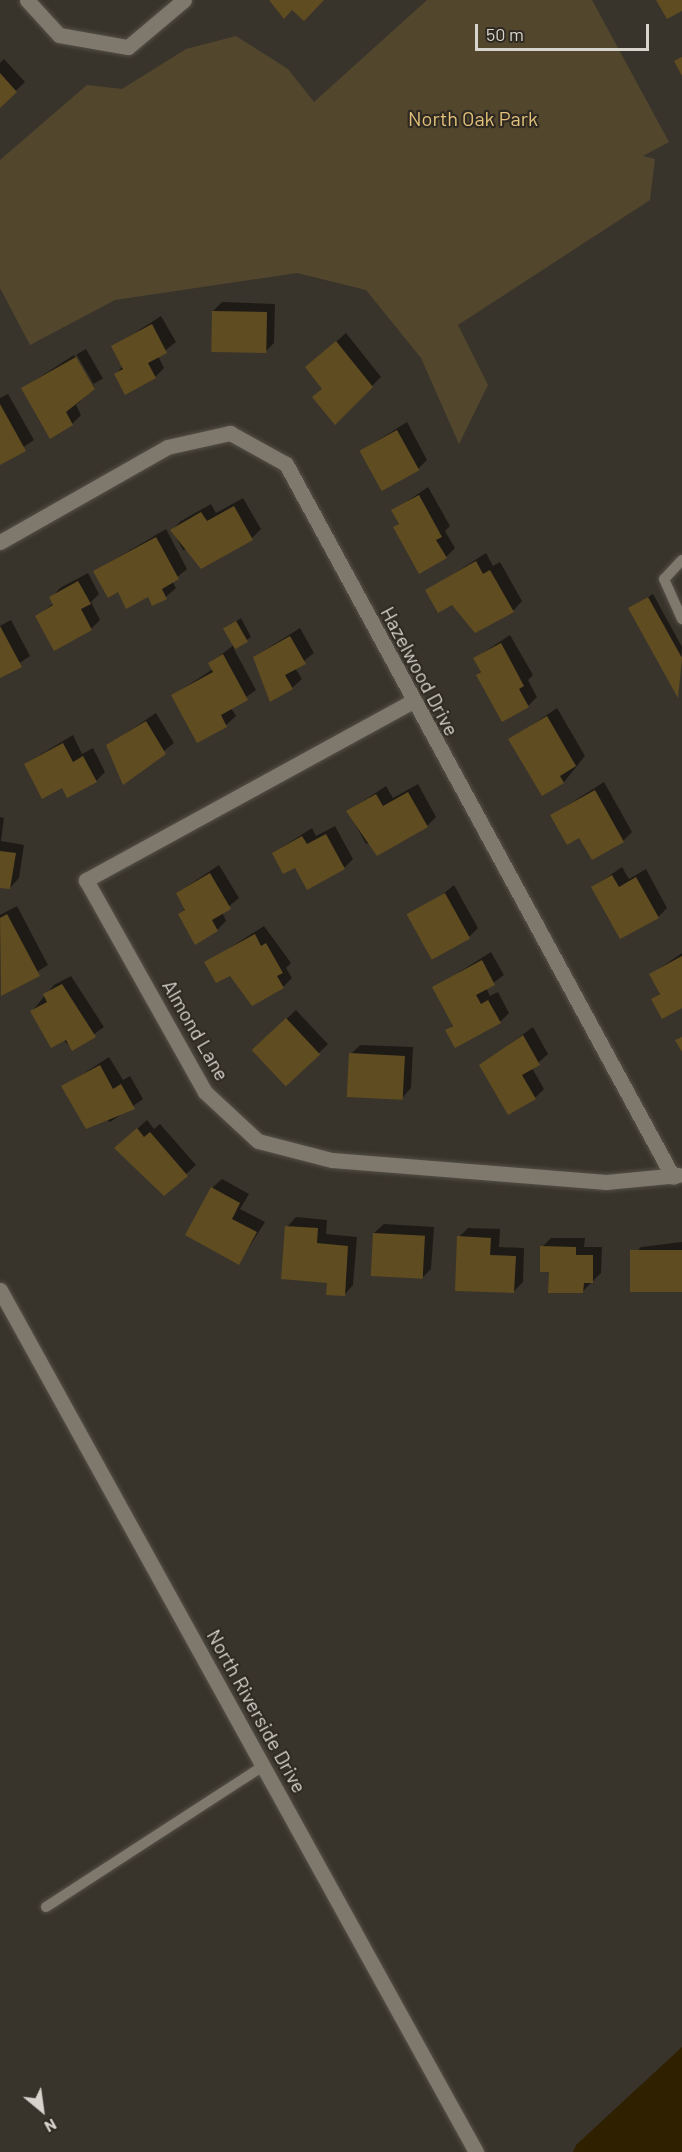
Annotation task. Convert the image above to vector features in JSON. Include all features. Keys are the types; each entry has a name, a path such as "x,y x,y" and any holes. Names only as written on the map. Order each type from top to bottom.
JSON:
{"street":[{"path":"27,0 59,35 128,47 184,0"},
{"name":"Hazelwood Drive","path":"0,542 167,447 230,433 286,464 413,700 678,1176"},
{"name":"Almond Lane","path":"413,700 86,880 205,1092 258,1141 332,1160 606,1182 678,1176"},
{"name":"North Riverside Drive","path":"0,1290 476,2152"}],"lane":[{"path":"682,560 664,579 682,620"},
{"path":"46,1907 263,1766"}],"green space":[{"name":"North Oak Park","path":"427,0 592,0 669,142 643,156 655,159 650,200 458,325 488,385 459,444 421,358 366,290 297,273 115,300 30,345 0,288 0,160 87,85 122,89 186,49 236,36 288,69 314,102"}],"shaded area":[{"path":"682,2047 682,2152 573,2152 576,2145"}],"building":[{"path":"269,0 324,0 304,21 292,10 284,19"},
{"path":"656,0 682,0 682,11 667,19"},
{"path":"682,57 682,76 674,61"},
{"path":"0,73 17,92 0,108"},
{"path":"212,311 267,312 266,353 211,352"},
{"path":"152,324 167,353 148,363 156,378 125,395 114,374 123,369 111,346"},
{"path":"336,341 373,387 335,425 312,397 322,389 305,367"},
{"path":"76,357 95,389 66,412 73,425 50,439 21,388"},
{"path":"0,404 26,451 0,465"},
{"path":"397,430 419,470 382,491 359,451"},
{"path":"419,495 442,537 436,540 447,558 419,574 393,527 399,524 391,510"},
{"path":"234,506 253,540 201,569 170,530 201,512 207,521"},
{"path":"156,537 179,579 162,589 167,599 152,606 148,597 126,609 118,592 108,598 93,571"},
{"path":"476,561 483,574 490,570 514,612 475,633 452,605 438,613 425,590"},
{"path":"78,581 91,604 81,609 92,630 54,651 35,616 53,605 49,597"},
{"path":"648,597 682,658 678,698 628,608"},
{"path":"236,621 248,642 235,649 223,628"},
{"path":"0,626 22,667 0,678"},
{"path":"290,636 306,664 285,675 293,689 270,702 253,657"},
{"path":"501,643 524,686 519,689 529,707 502,722 476,675 481,672 473,658"},
{"path":"223,654 248,700 221,715 227,727 197,743 171,695 213,672 208,663"},
{"path":"547,716 576,766 560,776 564,783 542,796 508,739"},
{"path":"146,721 166,754 123,785 106,745"},
{"path":"63,743 73,762 83,756 97,782 67,798 62,788 42,799 24,764"},
{"path":"595,790 624,842 592,860 579,838 567,845 550,815"},
{"path":"408,792 428,827 377,856 346,811 376,794 383,806"},
{"path":"326,834 345,869 307,890 295,868 283,874 272,853 302,836 307,844"},
{"path":"0,851 16,853 10,889 0,888"},
{"path":"210,873 231,909 212,920 218,931 195,945 178,914 185,910 176,893"},
{"path":"612,875 619,887 636,877 659,918 620,939 591,887"},
{"path":"445,893 470,938 432,960 407,914"},
{"path":"7,914 40,976 1,996 0,918"},
{"path":"255,934 261,946 266,943 283,973 277,976 284,988 252,1006 230,976 216,983 204,962"},
{"path":"682,956 682,1008 662,1019 651,999 660,994 649,974"},
{"path":"482,960 495,985 476,995 481,1004 488,1000 501,1023 455,1048 445,1030 453,1026 432,987"},
{"path":"62,984 96,1037 72,1051 66,1040 51,1048 30,1011 47,1002 43,994"},
{"path":"286,1018 320,1055 286,1087 252,1050"},
{"path":"523,1035 540,1065 522,1075 536,1099 508,1115 479,1065"},
{"path":"682,1037 682,1052 675,1040"},
{"path":"349,1053 405,1056 403,1100 347,1097"},
{"path":"100,1065 113,1089 121,1084 135,1109 86,1129 61,1086"},
{"path":"137,1128 144,1137 150,1132 188,1176 164,1196 114,1148"},
{"path":"211,1187 240,1203 232,1219 257,1232 239,1265 185,1235"},
{"path":"285,1226 318,1228 317,1243 348,1246 345,1296 326,1295 327,1283 281,1279"},
{"path":"373,1233 425,1236 423,1279 371,1276"},
{"path":"457,1236 491,1238 490,1255 516,1256 514,1293 455,1291"},
{"path":"540,1246 576,1247 576,1255 593,1255 593,1283 584,1283 583,1293 548,1293 549,1272 540,1272"},
{"path":"630,1250 682,1250 682,1292 630,1292"}]}
